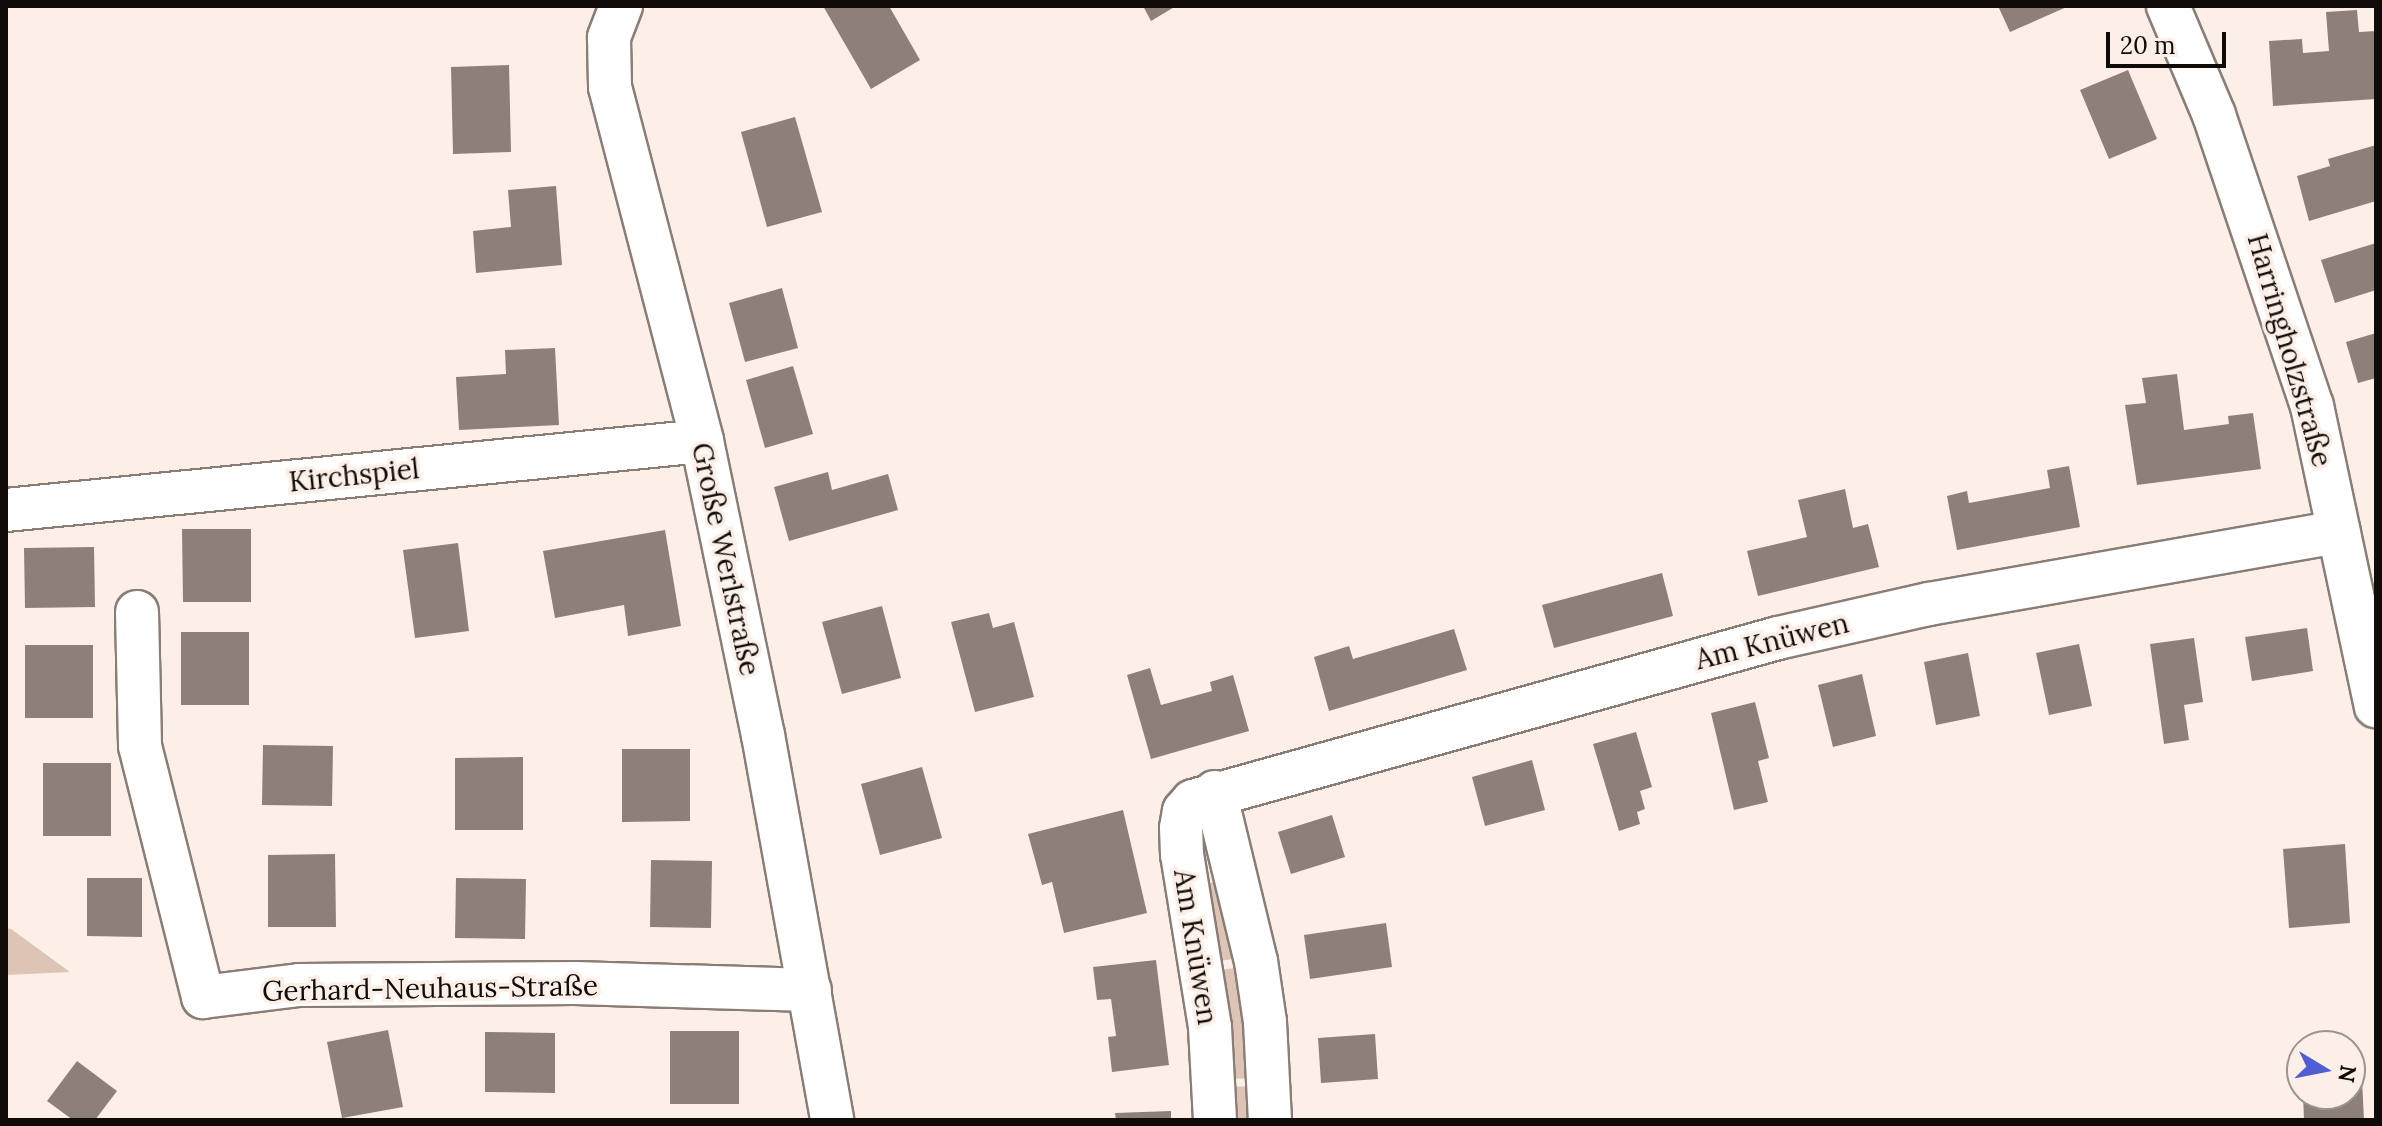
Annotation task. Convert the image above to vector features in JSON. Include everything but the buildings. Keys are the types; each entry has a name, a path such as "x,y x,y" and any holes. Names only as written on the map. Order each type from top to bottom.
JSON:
{"street":[{"name":"Harringholzstraße","path":"2168,6 2262,251 2312,406 2376,706"},
{"name":"Große Werlstraße","path":"617,7 609,38 610,87 702,441 810,990 832,1120"},
{"name":"Kirchspiel","path":"6,510 702,441"},
{"name":"Am Knüwen","path":"1215,1120 1210,1027 1181,828 1184,811 1193,801 1215,792 1778,638 1944,601 2339,532"},
{"name":"Gerhard-Neuhaus-Straße","path":"137,612 140,746 203,997 299,985 575,983 810,990"},
{"name":"Am Knüwen","path":"1215,792 1258,976 1270,1120"}],"shaded area":[{"path":"1224,880 1241,958 1211,962 1198,885"},
{"path":"6,928 11,929 70,972 6,975"},
{"path":"1243,967 1255,1078 1225,1079 1213,971"},
{"path":"1256,1086 1256,1120 1226,1120 1225,1087"}]}
